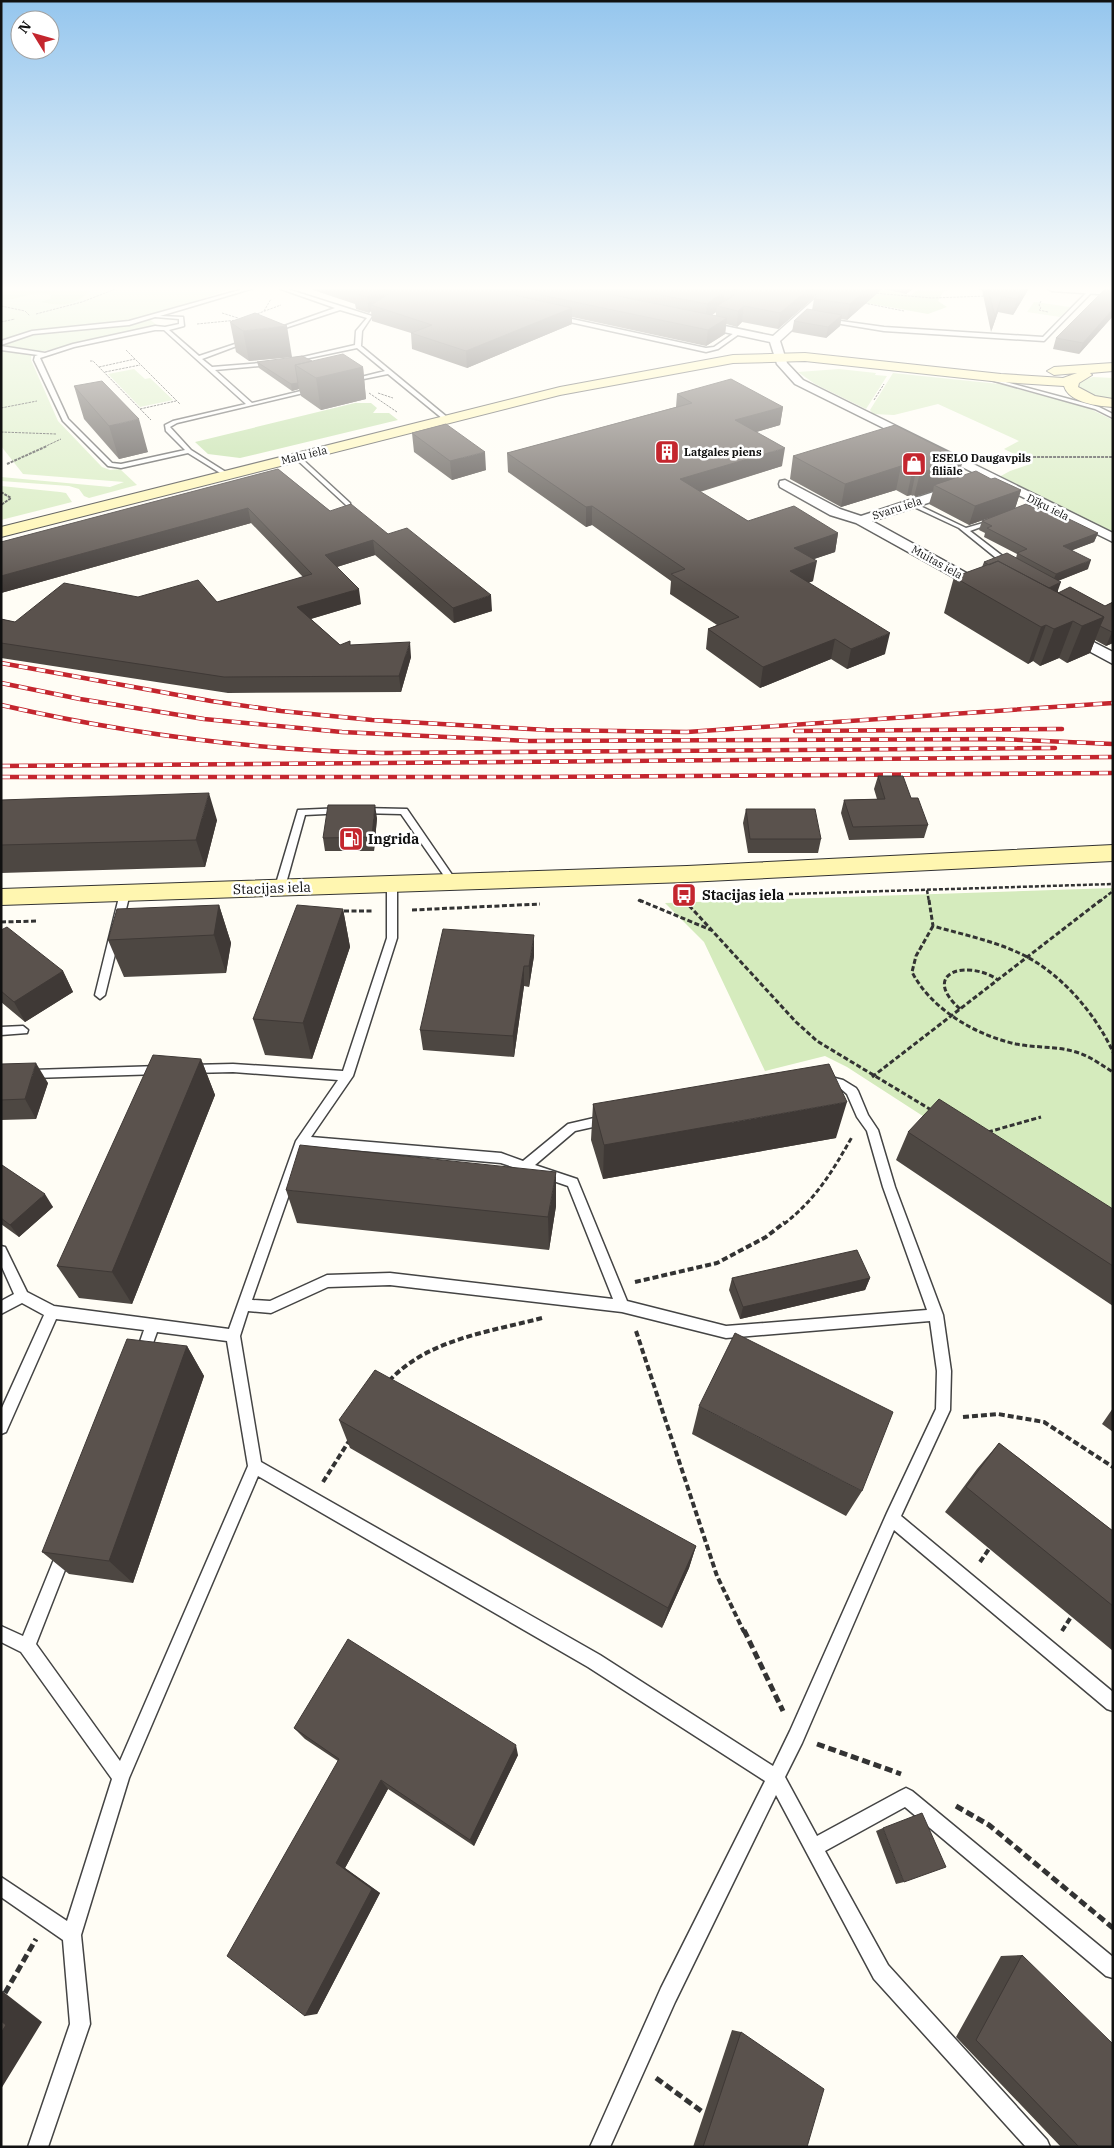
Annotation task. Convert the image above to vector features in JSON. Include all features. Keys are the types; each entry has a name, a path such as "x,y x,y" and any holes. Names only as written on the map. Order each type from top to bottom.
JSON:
{"street":[{"name":"Malu iela","path":"1,532 445,418 579,388"},
{"name":"Dīķu iela","path":"811,388 1113,538"},
{"path":"1077,388 1087,398 1111,404"},
{"name":"Svaru iela","path":"861,520 990,478"},
{"name":"Muitas iela","path":"785,484 835,512 861,520 1004,599"},
{"path":"1054,626 1113,659"},
{"name":"Stacijas iela","path":"1,897 687,874 1113,853"}],"lane":[{"path":"50,388 65,420 110,465 121,466 189,451"},
{"path":"232,388 251,405"},
{"path":"227,475 189,451 168,430 167,426 175,422 320,388"},
{"path":"408,388 445,418"},
{"path":"1026,388 1096,408 1113,416"},
{"path":"297,457 348,504"},
{"path":"1008,515 1041,503"},
{"path":"912,504 966,530 1017,568"},
{"path":"966,530 999,518"},
{"path":"280,887 301,812 404,811 452,881"},
{"path":"38,2147 80,2024 72,1936 121,1777 255,1466 233,1336 302,1141 347,1076 392,938 392,884"},
{"path":"100,995 125,893"},
{"path":"1,1031 23,1030"},
{"path":"1,1075 233,1068 347,1076"},
{"path":"600,2147 672,1986 796,1737 892,1518 942,1410 944,1371 936,1315 889,1188 872,1130 863,1117 852,1090 843,1084 831,1081 812,1084"},
{"path":"525,1166 572,1127 617,1119"},
{"path":"302,1141 501,1158 573,1183 622,1306"},
{"path":"1,1251 22,1296 52,1312 233,1336"},
{"path":"243,1305 271,1307 327,1280 390,1278 622,1306 726,1332 936,1315"},
{"path":"1,1308 22,1296"},
{"path":"1,1428 52,1312"},
{"path":"136,1371 154,1325"},
{"path":"255,1466 594,1662 776,1778 881,1972 1040,2147"},
{"path":"892,1518 1113,1703"},
{"path":"27,1646 70,1536"},
{"path":"1,1634 27,1646 121,1777"},
{"path":"814,1847 906,1797 1113,1969"},
{"path":"1,1886 72,1936"}],"path":[{"path":"120,388 156,424 167,426"},
{"path":"164,388 182,405"},
{"path":"362,388 398,414"},
{"path":"864,416 881,388"},
{"path":"1,408 54,398"},
{"path":"140,409 177,401"},
{"path":"1,432 80,435"},
{"path":"7,464 69,435"},
{"path":"1014,463 1033,457 1113,457"},
{"path":"1,492 11,498 1,506"},
{"path":"927,890 933,926 913,964 912,972 919,987 940,1007 1002,1041 1074,1051 1087,1056 1113,1072"},
{"path":"852,1090 873,1076 1113,891"},
{"path":"682,898 796,1022 817,1041 941,1116"},
{"path":"638,900 713,932"},
{"path":"933,926 1004,947 1028,957 1054,977 1086,1009 1102,1029 1113,1052"},
{"path":"960,1009 950,1001 943,991 944,982 948,974 957,970 971,969 985,972 998,980"},
{"path":"617,1292 633,1283 717,1263 766,1237 803,1209 829,1178 863,1117"},
{"path":"983,1133 1042,1117"},
{"path":"385,1386 395,1372 419,1357 467,1336 562,1313 572,1300"},
{"path":"640,1344 716,1576 796,1737"},
{"path":"940,1414 958,1418 998,1414 1044,1422 1113,1467"},
{"path":"312,1499 355,1432"},
{"path":"5,1993 48,1918"},
{"path":"637,2064 704,2113"}],"green space":[{"path":"1,388 43,388 58,421 102,467 110,470 120,469 137,485 89,498 84,496 79,489 69,486 1,481 1,477 110,487 124,482 23,474 1,446"},
{"path":"122,388 161,388 173,400 140,407"},
{"path":"824,388 879,388 866,409"},
{"path":"884,388 1015,388 1086,407 1113,420 1113,534 999,477 1033,463 1004,449 1019,441 938,404 894,415 873,414 870,410"},
{"path":"1076,388 1113,388 1113,401 1098,399"},
{"path":"355,403 371,403 377,408 373,413 389,413 398,420 240,458 208,454 195,442"},
{"path":"1,486 66,493 72,502 1,520"},
{"path":"1113,888 1113,1239 847,1067 825,1056 765,1071 704,942 665,903"}],"building":[{"path":"76,388 109,388 139,419 109,426"},
{"path":"698,388 748,388 783,407 735,420 785,448 680,479 748,521 794,506 838,533 794,548 817,561 790,571 890,633 851,649 835,639 763,667 708,629 739,617 671,574 685,569 592,506 586,507 507,453 692,403 677,394"},
{"path":"446,424 485,452 450,461 412,433"},
{"path":"895,425 963,459 920,473 912,472 901,466 845,484 793,456"},
{"path":"278,469 330,511 351,504 388,534 407,528 491,595 453,608 373,540 325,555 359,589 297,607 340,645 350,641 350,645 410,642 399,676 224,677 1,643 1,619 15,622 64,583 138,597 198,580 217,602 312,574 248,508 1,576 1,542"},
{"path":"976,471 991,479 995,478 1021,490 975,506 934,485"},
{"path":"1026,504 1037,509 1044,507 1098,533 1063,546 1091,560 1056,574 1017,553 1027,549 987,528 992,526 982,521"},
{"path":"1007,553 1061,582 1049,588 998,561 989,565 984,562"},
{"path":"998,561 1104,617 1082,626 1073,621 1054,629 1046,625 1041,627 954,577"},
{"path":"1070,587 1105,606 1113,602 1113,632 1100,626 1104,617 1058,593"},
{"path":"878,776 903,776 911,798 918,798 928,825 853,827 844,800 885,799"},
{"path":"209,793 196,840 1,845 1,800"},
{"path":"328,805 375,805 372,837 323,838"},
{"path":"746,809 815,809 821,839 750,839"},
{"path":"219,905 214,935 108,940 117,909"},
{"path":"297,905 343,909 303,1023 253,1019"},
{"path":"7,927 63,971 14,1002 1,991 1,930"},
{"path":"443,929 534,935 529,966 524,966 513,1036 420,1030"},
{"path":"153,1055 201,1059 112,1272 57,1266"},
{"path":"36,1063 25,1099 1,1100 1,1064"},
{"path":"829,1064 847,1102 604,1145 593,1104"},
{"path":"939,1099 1113,1209 1113,1266 908,1132"},
{"path":"300,1145 556,1172 548,1217 286,1190"},
{"path":"1,1165 45,1194 10,1225 1,1218"},
{"path":"857,1250 870,1278 743,1307 732,1278"},
{"path":"735,1333 893,1412 862,1491 699,1406"},
{"path":"127,1339 187,1346 109,1561 42,1552"},
{"path":"375,1370 696,1546 668,1608 339,1420"},
{"path":"999,1443 1113,1531 1113,1606 966,1487"},
{"path":"348,1639 516,1745 470,1840 381,1780 336,1863 372,1889 305,2016 227,1956 339,1759 294,1728"},
{"path":"922,1813 946,1867 904,1882 883,1828"},
{"path":"1022,1955 1113,2044 1113,2147 1079,2147 976,2040"},
{"path":"1,2021 6,2025 1,2033"},
{"path":"741,2032 824,2089 807,2147 703,2147"}],"railway":[{"path":"1,663 211,701 281,711 372,720 547,730 687,732 1113,703"},
{"path":"1,683 80,699 204,719 342,732 529,741 998,739 1113,744"},
{"path":"1,705 96,724 190,739 286,748 382,753 1055,748"},
{"path":"795,731 1062,729"},
{"path":"1,766 1113,757"},
{"path":"1,777 535,777 1113,773"}],"place":[{"name":"Latgales piens","path":"667,452"},
{"name":"ESELO Daugavpils filiāle","path":"914,464"},
{"name":"Ingrida","path":"351,839"},
{"name":"Stacijas iela","path":"684,895"}]}
